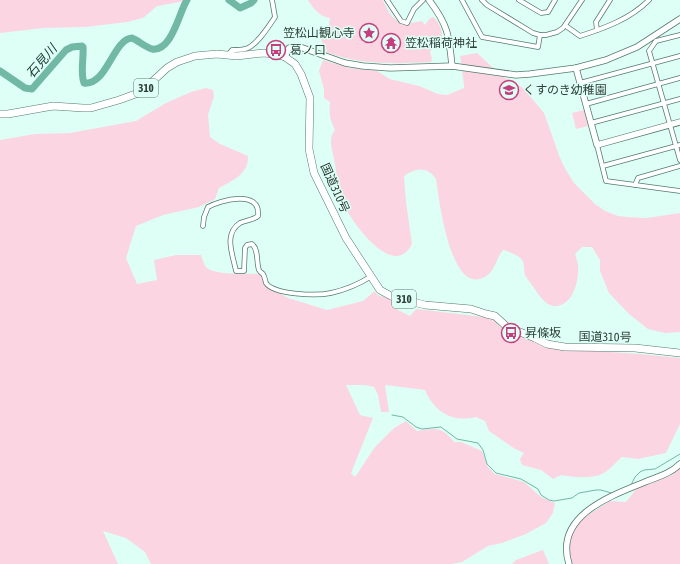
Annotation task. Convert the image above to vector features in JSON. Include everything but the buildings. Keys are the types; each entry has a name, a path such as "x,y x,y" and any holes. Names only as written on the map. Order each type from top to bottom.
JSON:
{"highway":[{"name":"310","path":"0,114 53,106 91,108 119,100 141,92 167,68 177,62 195,56 206,54 237,56 263,53 285,57"},
{"name":"国道310号","path":"285,57 295,64 301,74 310,98 310,149 314,173 346,238 370,277 380,290 391,296 425,305 471,309 495,316 506,326 547,344 565,347 635,348 680,353"}],"main road":[{"path":"429,0 440,14 447,30 452,66"},
{"path":"285,57 289,48 300,47 345,64 390,68 452,66 516,75 576,68 606,60 637,47 680,19"},
{"path":"576,68 597,145 680,122"},
{"path":"569,564 566,553 566,544 571,529 581,516 608,498 668,473 680,464"}],"street":[{"path":"228,55 232,50 246,49 254,44 266,29 275,17 272,0"},
{"path":"387,0 401,21 407,23 414,9 421,2"},
{"path":"462,0 482,37 538,48 540,35"},
{"path":"482,0 487,5 521,26 540,35 557,32 566,26 582,0"},
{"path":"519,0 541,13 548,12 555,0"},
{"path":"597,30 596,22 610,0"},
{"path":"566,26 580,36 625,18 643,7 646,1"},
{"path":"680,35 656,41 649,51 670,125 678,145 680,160"},
{"path":"580,83 680,56"},
{"path":"586,104 680,78"},
{"path":"591,123 680,99"},
{"path":"597,145 606,181 680,191"},
{"path":"602,166 678,145"},
{"path":"635,185 638,178 680,166"},
{"path":"203,226 204,217 208,207 216,203 237,198 255,202 257,205 258,216 238,225 231,235 229,242 236,271 244,271 245,248 247,245 252,244 254,246 260,271 264,275 265,282 273,289 308,294 331,293 370,277"}],"shaded area":[{"path":"0,0 191,0 157,6 143,18 127,22 86,27 44,28 0,33"},
{"path":"308,0 383,0 393,18 397,21 407,23 422,21 425,25 430,18 433,17 441,28 442,39 441,42 433,46 430,52 432,59 431,62 378,63 339,56 326,52 327,50 321,39 328,31 330,18 320,14"},
{"path":"477,53 503,77 513,81 524,89 544,113 560,158 566,170 574,183 595,204 605,211 618,216 627,217 647,218 680,213 680,332 665,333 648,329 629,314 609,293 600,271 600,260 592,247 582,247 575,254 578,264 578,271 575,288 568,300 558,306 548,304 541,298 526,277 522,260 508,251 503,250 489,274 476,280 465,275 456,263 449,245 440,206 436,179 425,170 413,171 404,176 412,244 404,253 395,256 385,253 365,236 345,207 339,190 331,144 332,136 335,130 330,116 330,102 324,98 324,89 319,71 323,60 350,68 377,71 390,79 419,86 438,94 447,95 464,88 460,56"},
{"path":"206,88 213,90 214,96 208,115 210,137 220,144 248,156 246,168 239,176 219,188 215,199 199,207 163,215 136,226 126,258 137,284 157,280 154,260 176,255 201,255 206,267 210,270 232,274 260,274 266,286 288,298 327,310 363,301 375,291 377,295 394,300 394,308 410,316 416,309 492,318 500,327 547,348 680,358 680,424 666,453 638,459 622,457 607,471 598,476 582,477 561,475 553,479 541,470 522,465 520,459 524,453 515,449 489,431 485,421 476,417 460,418 445,414 439,410 429,398 425,390 385,385 389,412 381,412 378,395 374,387 365,385 346,385 360,415 373,418 351,473 355,477 375,447 394,428 406,421 417,431 438,429 446,433 454,442 461,442 482,451 488,467 495,474 524,482 541,497 555,503 553,513 546,523 526,534 502,543 488,546 462,562 451,564 151,564 145,552 126,538 103,531 118,564 0,564 0,140 35,134 70,133 136,121 166,103 191,92"},
{"path":"584,110 588,126 576,129 572,113"},
{"path":"680,468 680,564 571,564 568,545 570,533 583,518 610,501 626,502 637,488 672,475"},
{"path":"543,550 549,564 512,564 516,560"}],"waterway":[{"name":"石見川","path":"0,71 25,88 32,89 66,50 72,47 82,46 82,74 84,83 92,82 99,77 125,40 132,38 152,49 159,48 165,44 170,38 187,0"},
{"name":"石見川","path":"229,0 240,8 254,0"},
{"path":"392,415 403,417 416,427 422,429 441,427 457,439 478,443 483,450 487,464 496,473 521,479 538,489 541,495 549,500 554,501 572,498 579,493 596,490 611,493"},
{"path":"631,485 635,477 640,472 655,469 680,454"}],"place":[{"name":"笠松山観心寺","path":"369,33"},
{"name":"笠松稲荷神社","path":"391,43"},
{"name":"葛ノ口","path":"276,50"},
{"name":"くすのき幼稚園","path":"509,90"},
{"name":"昇條坂","path":"511,333"}]}
